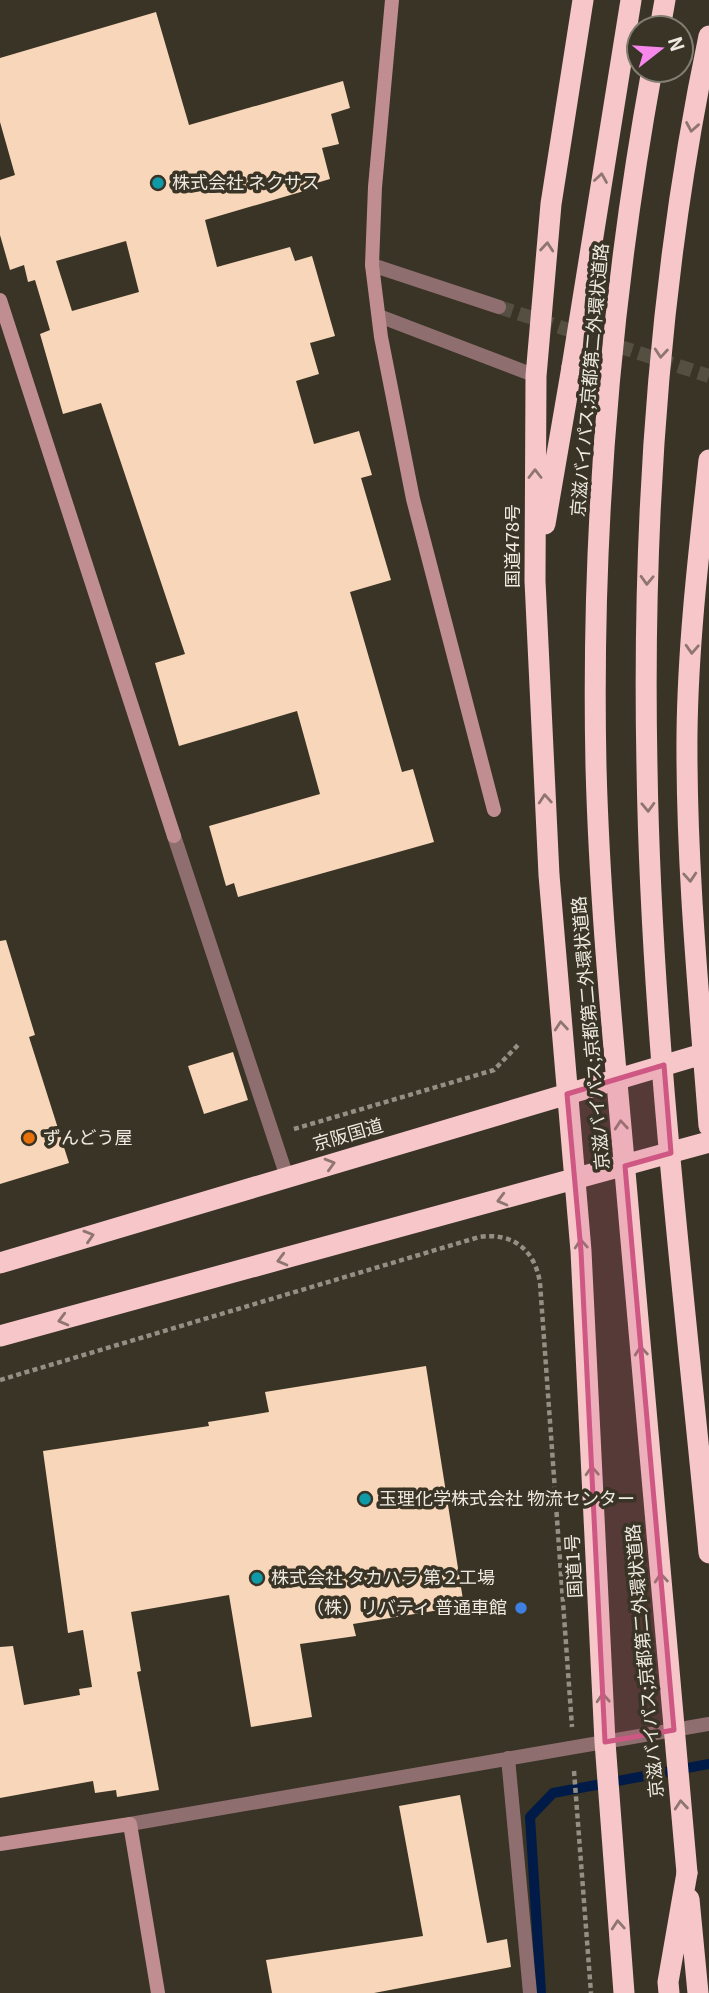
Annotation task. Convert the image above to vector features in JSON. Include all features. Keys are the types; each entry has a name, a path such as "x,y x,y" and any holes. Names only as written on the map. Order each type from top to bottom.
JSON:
{"highway":[{"name":"国道478号","path":"567,1094 548,862 535,582 536,376 551,204 583,0"},
{"path":"535,582 631,0"},
{"path":"709,36 681,190 663,328 649,508 647,769 653,923 709,1553"},
{"name":"京滋バイパス;京都第二外環状道路","path":"650,84 632,191 603,458 597,610 596,766 604,930 698,1993"},
{"path":"709,460 695,595 687,732 688,849 706,1053 709,1126"},
{"name":"京阪国道","path":"0,1263 706,1053"},
{"name":"国道1号","path":"567,1094 575,1180 605,1742 624,1993"},
{"path":"670,1135 709,1394"},
{"path":"0,1336 709,1142"},
{"path":"669,1993 668,1982 687,1873"}],"street":[{"path":"392,0 375,187 372,265 413,499 494,810"},
{"path":"372,265 499,307"},
{"path":"0,300 287,1177"},
{"path":"379,316 536,376"},
{"path":"0,1844 709,1724"},
{"path":"508,1758 530,1993"},
{"path":"130,1824 158,1993"}],"path":[{"path":"273,1135 494,1070 519,1044"},
{"path":"0,1380 479,1237 497,1234 522,1244 537,1263 540,1283 591,1993"}],"highlighted area":[{"path":"664,1065 671,1153 625,1166 674,1730 605,1742 581,1251 567,1094"}],"building":[{"path":"156,12 189,125 343,81 350,108 331,114 339,144 322,148 330,179 303,187 304,191 205,220 217,267 290,247 295,261 312,256 335,336 310,343 319,374 296,381 314,444 359,431 372,475 361,478 391,580 350,592 402,772 413,769 434,842 238,897 234,883 226,886 209,826 320,794 297,711 179,746 155,663 185,654 101,403 63,414 40,334 50,330 35,280 28,282 24,265 10,270 0,235 0,180 15,175 0,122 0,58","holes":["126,241 139,292 72,311 56,261"]},
{"path":"6,940 35,1035 29,1037 69,1163 0,1184 0,941"},
{"path":"233,1052 248,1100 204,1114 188,1066"},
{"path":"426,1366 464,1606 353,1624 356,1636 300,1644 312,1717 251,1727 229,1595 131,1612 141,1671 137,1672 159,1790 117,1797 116,1790 95,1793 93,1781 0,1798 0,1647 13,1646 24,1705 80,1695 79,1689 92,1687 83,1630 68,1633 43,1451 209,1426 208,1422 269,1412 265,1392"},
{"path":"460,1795 487,1943 507,1939 511,1967 374,1993 272,1993 266,1960 423,1936 399,1806"}],"waterway":[{"path":"541,1993 530,1817 553,1793 709,1764"}],"tunnel":[{"path":"499,307 709,376"}],"place":[{"name":"株式会社 ネクサス","path":"158,183"},
{"name":"ずんどう屋","path":"29,1138"},
{"name":"玉理化学株式会社 物流センター","path":"365,1499"},
{"name":"株式会社 タカハラ 第２工場","path":"257,1578"},
{"name":"（株）リバティ 普通車館","path":"521,1608"}]}
